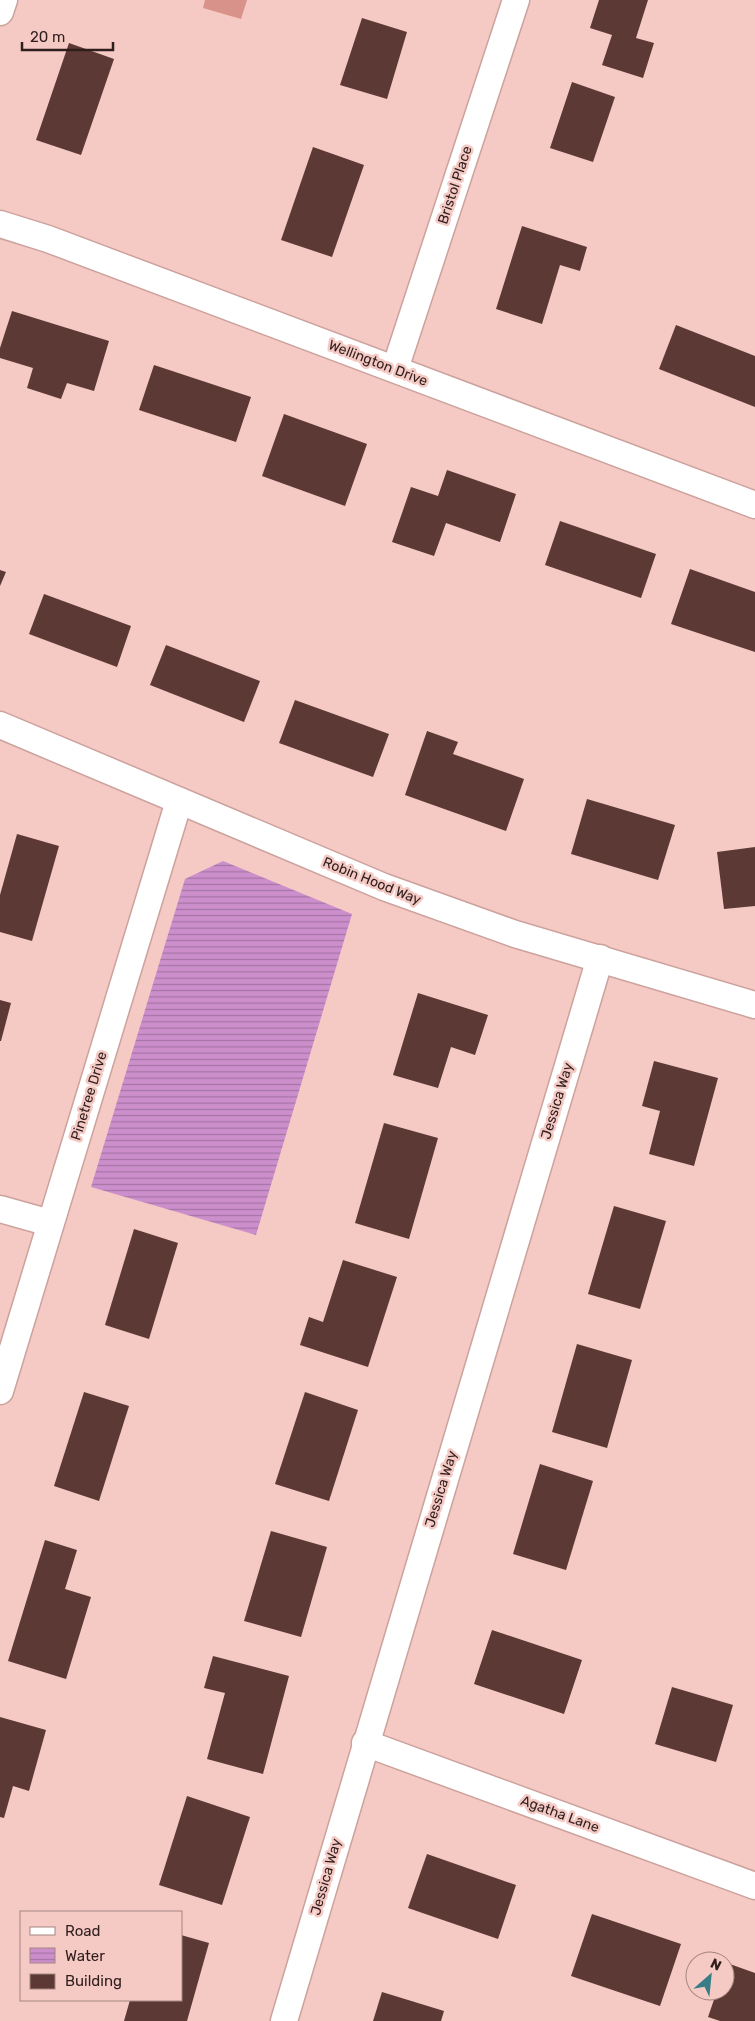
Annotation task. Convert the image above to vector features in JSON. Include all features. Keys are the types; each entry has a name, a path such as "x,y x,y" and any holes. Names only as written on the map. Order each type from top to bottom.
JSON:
{"street":[{"path":"0,12 4,0"},
{"name":"Bristol Place","path":"395,369 516,0"},
{"name":"Wellington Drive","path":"0,224 48,239 755,505"},
{"name":"Robin Hood Way","path":"0,725 384,888 515,934 755,1005"},
{"name":"Pinetree Drive","path":"0,1391 179,800"},
{"name":"Jessica Way","path":"284,2021 365,1743 600,958"},
{"path":"0,1209 50,1223"},
{"name":"Agatha Lane","path":"365,1743 755,1886"}],"shaded area":[{"path":"205,0 247,0 241,19 203,8"}],"water":[{"path":"223,861 352,914 256,1235 91,1187 185,879"}],"building":[{"path":"599,0 648,0 636,38 654,43 643,78 602,65 612,35 590,28"},
{"path":"362,18 407,32 387,99 340,85"},
{"path":"69,43 114,59 81,155 36,140"},
{"path":"572,82 615,97 593,162 550,148"},
{"path":"313,147 364,165 332,257 281,240"},
{"path":"522,226 587,247 580,271 560,265 542,324 496,309"},
{"path":"12,311 109,341 94,391 67,383 61,399 27,388 33,368 0,358 0,348"},
{"path":"676,325 755,356 755,407 659,369"},
{"path":"154,365 251,397 236,442 139,410"},
{"path":"284,414 367,444 345,506 262,476"},
{"path":"447,470 516,494 500,542 446,523 434,556 392,542 411,487 438,496"},
{"path":"560,521 656,554 641,598 545,565"},
{"path":"690,569 755,592 755,652 671,624"},
{"path":"0,570 6,572 0,586"},
{"path":"44,594 131,626 117,667 29,634"},
{"path":"166,645 260,681 244,722 150,685"},
{"path":"295,700 389,734 373,777 279,743"},
{"path":"427,731 458,742 453,754 524,779 506,831 405,795"},
{"path":"587,799 675,825 658,880 571,854"},
{"path":"17,834 59,846 32,941 0,932 0,895"},
{"path":"755,847 755,906 724,909 717,852"},
{"path":"418,993 488,1015 475,1055 451,1047 438,1088 393,1075"},
{"path":"0,1000 11,1003 1,1041 0,1041"},
{"path":"654,1061 718,1078 694,1166 649,1154 660,1111 642,1106"},
{"path":"384,1123 438,1138 409,1239 355,1223"},
{"path":"614,1206 666,1221 640,1309 588,1294"},
{"path":"134,1229 178,1243 149,1339 105,1325"},
{"path":"343,1260 397,1277 368,1367 300,1345 309,1317 323,1322"},
{"path":"577,1344 632,1360 607,1448 552,1432"},
{"path":"84,1392 129,1406 99,1501 54,1486"},
{"path":"305,1392 358,1410 329,1501 275,1484"},
{"path":"540,1464 593,1481 566,1570 513,1554"},
{"path":"271,1531 327,1547 301,1637 244,1621"},
{"path":"45,1540 77,1550 65,1589 91,1597 66,1679 8,1661"},
{"path":"492,1630 582,1660 564,1714 474,1684"},
{"path":"213,1656 289,1676 263,1774 207,1759 225,1693 204,1688"},
{"path":"672,1687 733,1705 716,1762 655,1744"},
{"path":"0,1717 46,1730 29,1791 13,1786 4,1818 0,1817"},
{"path":"187,1796 250,1817 222,1905 159,1885"},
{"path":"427,1854 516,1885 498,1939 408,1908"},
{"path":"592,1914 681,1944 660,2006 571,1976"},
{"path":"182,1935 209,1943 187,2021 124,2021 130,2001 182,2001"},
{"path":"735,1966 755,1973 755,2021 720,2021 708,2017 714,2001 735,2001"},
{"path":"382,1992 444,2011 441,2021 373,2021"}]}
